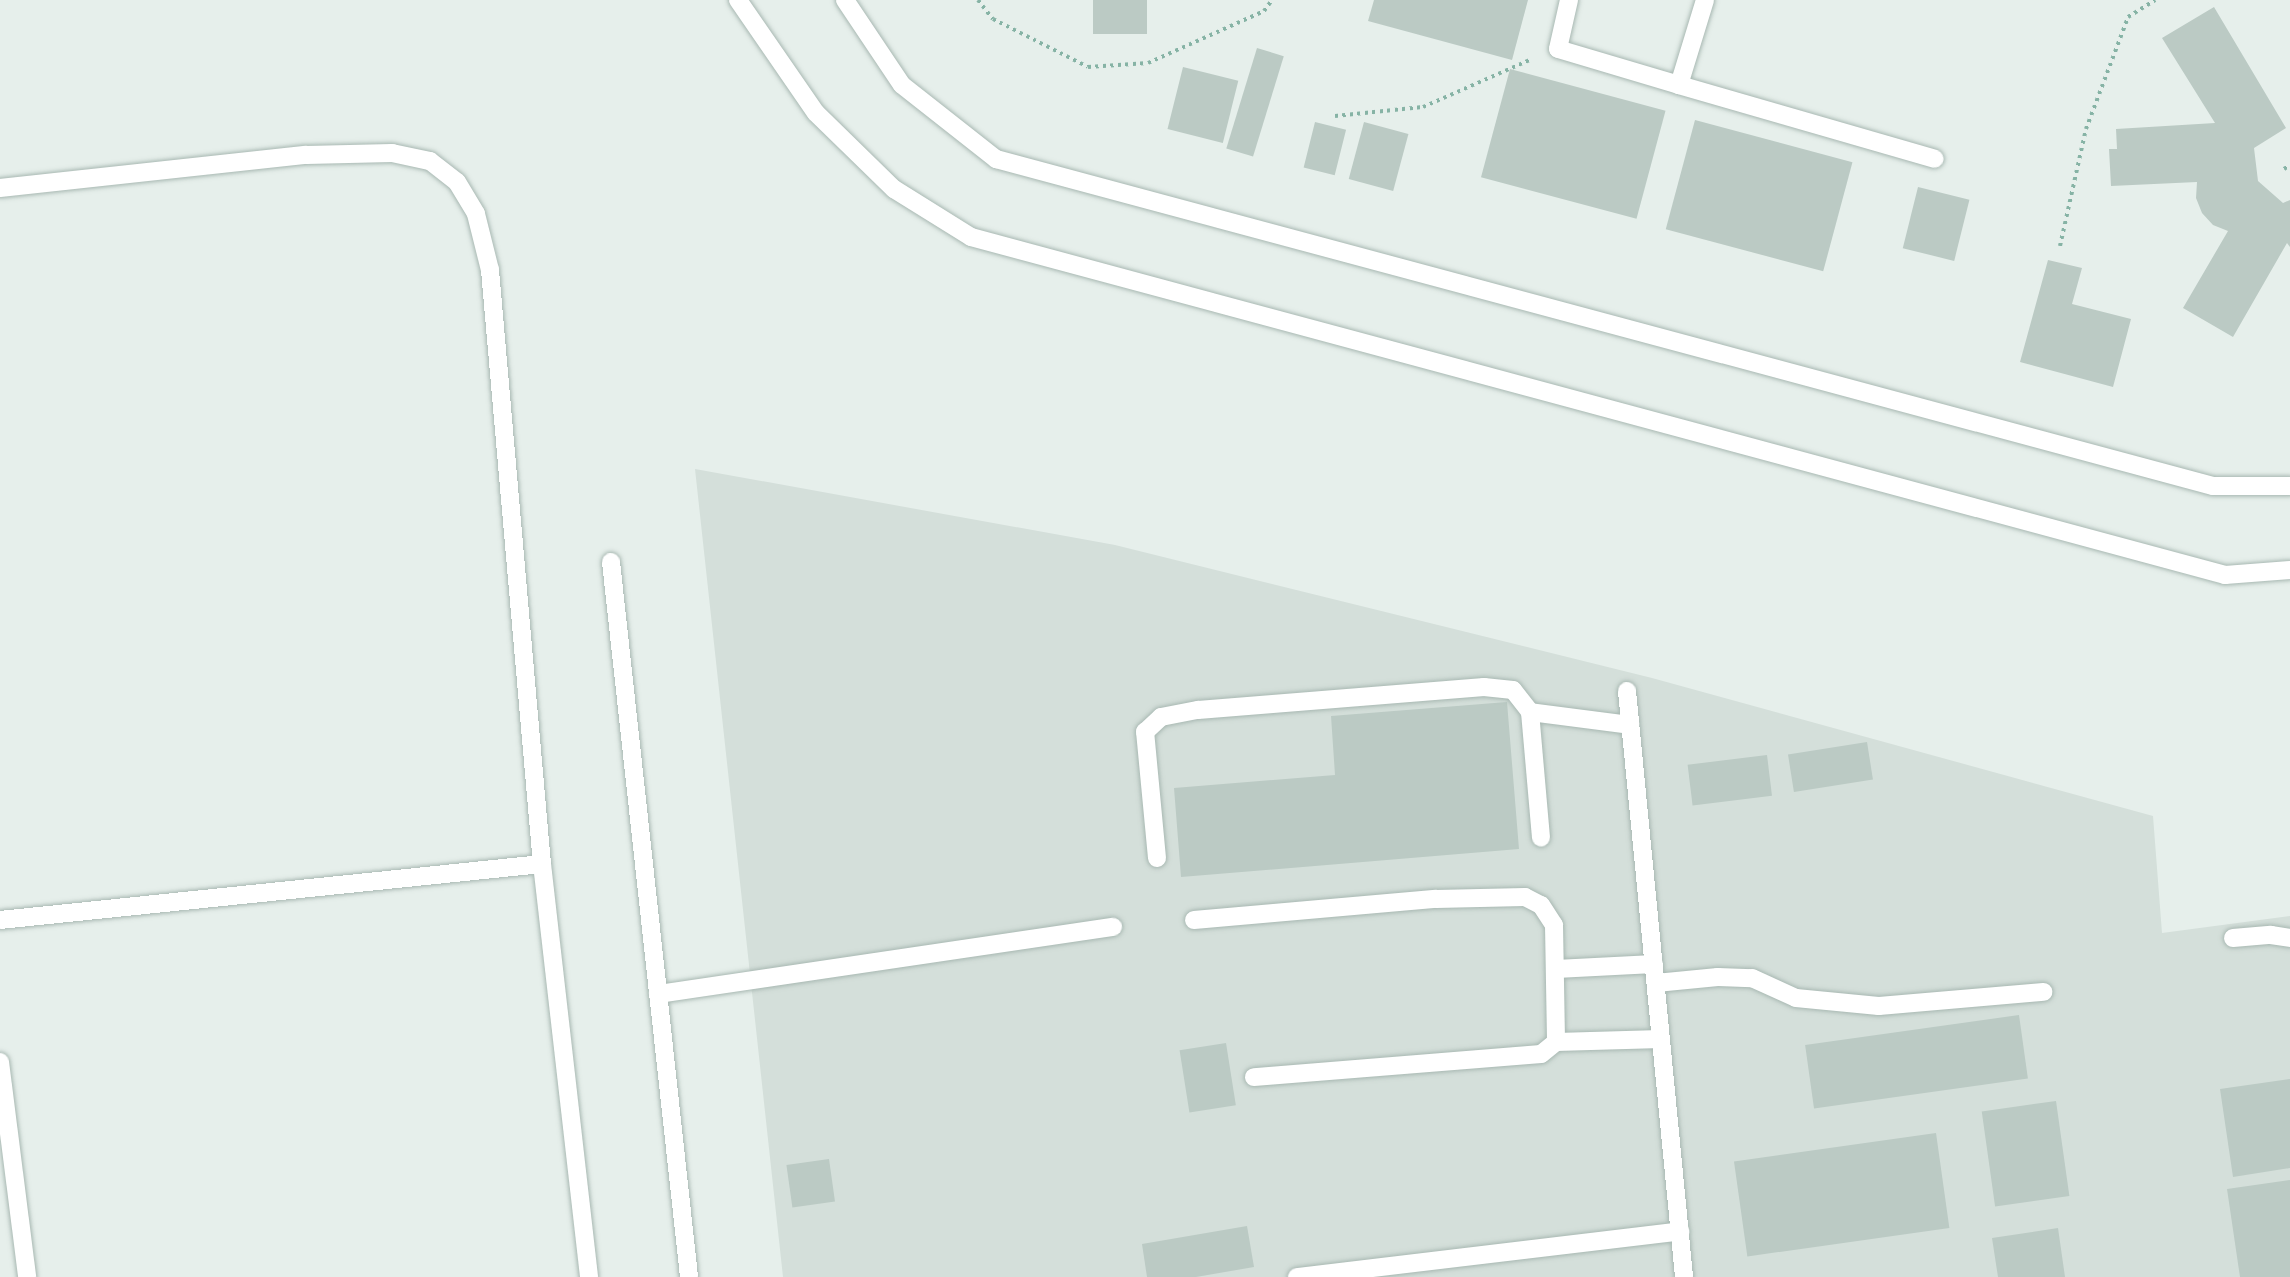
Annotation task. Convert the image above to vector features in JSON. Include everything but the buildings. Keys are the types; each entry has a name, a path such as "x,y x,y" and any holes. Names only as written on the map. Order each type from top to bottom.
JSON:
{"street":[{"path":"738,0 816,113 894,189 971,237 2225,575 2290,570"},
{"path":"845,0 902,85 996,159 2213,486 2290,486"},
{"path":"1569,0 1558,49 1935,159"},
{"path":"1679,85 1705,0"},
{"path":"0,188 306,155 392,153 430,161 457,182 476,213 490,270 542,864 589,1277"},
{"path":"611,562 689,1277"},
{"path":"1157,858 1145,732 1161,717 1198,710 1485,687 1513,690 1530,712 1541,838"},
{"path":"1627,691 1684,1277"},
{"path":"1530,712 1630,725"},
{"path":"0,920 542,864"},
{"path":"1194,920 1436,899 1525,897 1541,905 1554,925 1556,1042"},
{"path":"658,994 1113,927"},
{"path":"2233,938 2271,935 2290,939"},
{"path":"1556,969 1654,964"},
{"path":"1656,983 1718,977 1752,978 1796,998 1879,1006 2043,992"},
{"path":"1254,1077 1522,1057 1541,1054 1556,1042 1661,1040"},
{"path":"0,1062 27,1277"},
{"path":"1297,1277 1680,1231"}],"path":[{"path":"978,0 993,19 1088,67 1148,63 1264,11 1272,0"},
{"path":"2060,246 2086,129 2128,17 2155,0"},
{"path":"1335,116 1423,107 1558,49"},
{"path":"2284,169 2290,165"}],"shaded area":[{"path":"695,469 1115,545 1652,678 2153,816 2162,933 2290,916 2290,1277 783,1277"}]}
